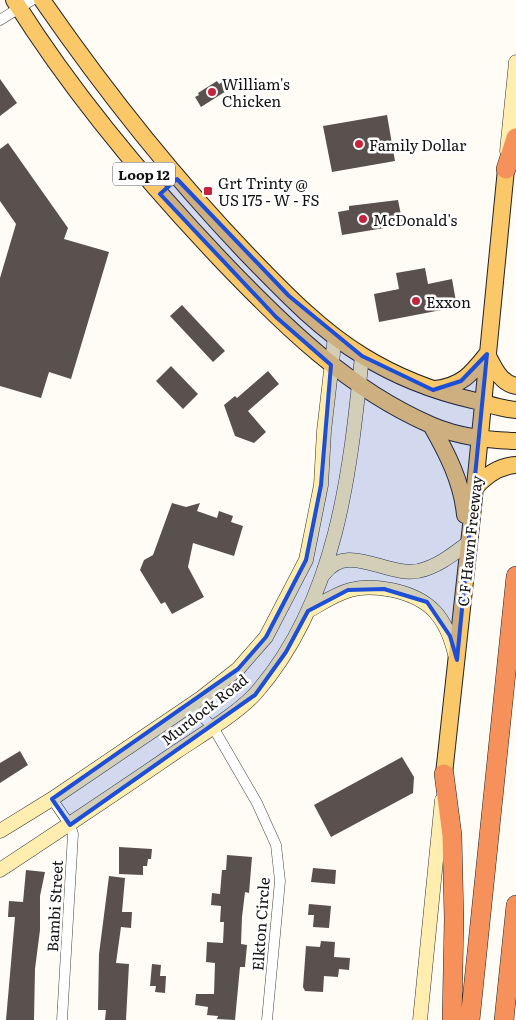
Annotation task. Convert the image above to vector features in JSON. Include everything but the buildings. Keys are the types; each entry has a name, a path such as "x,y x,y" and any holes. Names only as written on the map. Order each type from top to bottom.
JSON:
{"highway":[{"path":"506,169 516,138"},
{"path":"470,1020 516,576"},
{"path":"444,774 452,835 454,919 452,1020"},
{"path":"505,1020 516,905"},
{"path":"505,1020 516,995"}],"main road":[{"name":"Loop 12","path":"42,0 100,83 177,180 272,280 335,336 362,356 399,376 433,390 516,410"},
{"name":"Loop 12","path":"22,3 92,111 160,194 276,317 331,364 359,384 431,425 479,439 516,441"},
{"name":"C F Hawn Freeway","path":"420,1020 468,543 474,507 474,489 516,62"},
{"path":"160,194 177,180"},
{"name":"Murdock Road","path":"0,831 52,799 190,705 238,669 266,637 306,560 321,485 335,336"},
{"path":"433,390 453,387 462,382 487,354 496,371 504,380 516,386"},
{"name":"Murdock Road","path":"0,870 213,726 255,695 286,652 308,612 324,574 345,491 362,356"},
{"path":"293,586 311,574 324,574 331,564 339,560 357,560 394,570 416,571 443,561 468,543 464,498 456,475 431,425"},
{"path":"474,489 489,474 507,466 516,466"},
{"path":"308,612 348,590 361,588 372,587 415,596 427,602 445,625 457,660"}],"street":[{"path":"0,20 22,3"},
{"name":"Elkton Circle","path":"190,705 213,726 258,804 276,845 280,881 267,1020"},
{"path":"52,799 70,824"},
{"name":"Bambi Street","path":"62,1020 73,834 70,824"}],"highlighted area":[{"path":"177,179 289,296 362,356 433,390 461,381 487,354 457,660 450,636 427,602 384,589 348,590 308,611 286,652 255,695 70,825 52,799 238,669 266,637 306,560 321,485 331,365 276,317 160,194"}],"place":[{"name":"William's Chicken","path":"212,92"},
{"name":"Family Dollar","path":"359,144"},
{"name":"Grt Trinty @ US 175 - W - FS","path":"208,191"},
{"name":"McDonald's","path":"363,219"},
{"name":"Exxon","path":"416,301"}]}
